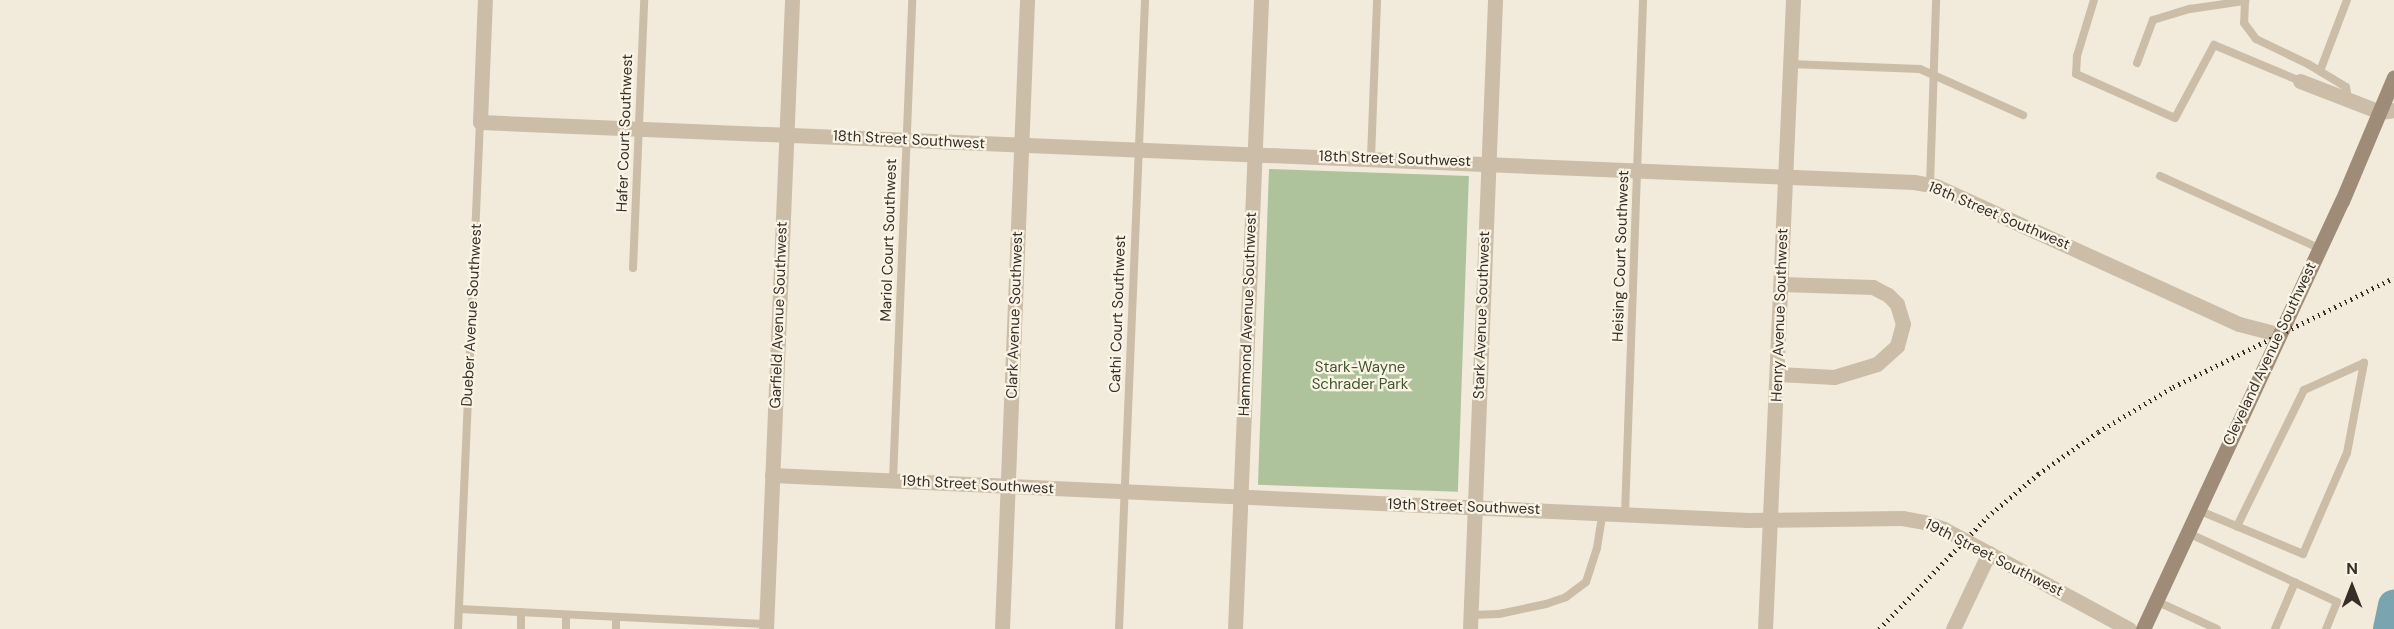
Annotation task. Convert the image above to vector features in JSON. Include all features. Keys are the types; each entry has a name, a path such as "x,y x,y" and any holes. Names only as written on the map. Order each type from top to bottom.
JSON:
{"main road":[{"name":"Cleveland Avenue Southwest","path":"2144,629 2278,334 2387,111 2394,77"}],"street":[{"name":"Dueber Avenue Southwest","path":"480,122 485,0"},
{"name":"Garfield Avenue Southwest","path":"766,627 792,0"},
{"name":"Clark Avenue Southwest","path":"1002,629 1027,0"},
{"name":"Hammond Avenue Southwest","path":"1235,629 1262,0"},
{"name":"Stark Avenue Southwest","path":"1470,622 1495,0"},
{"name":"Henry Avenue Southwest","path":"1765,629 1772,520 1793,0"},
{"path":"2300,81 2348,100 2387,111"},
{"name":"18th Street Southwest","path":"480,122 1914,182 1930,185 2239,324 2278,334"},
{"path":"1778,374 1834,376 1876,364 1892,352 1901,336 1900,310 1892,298 1874,287 1781,284"},
{"name":"19th Street Southwest","path":"772,475 1772,520 1875,517 1913,519 1944,529 2129,629"},
{"path":"1953,629 1989,553"}],"lane":[{"name":"Hafer Court Southwest","path":"633,268 644,0"},
{"name":"Mariol Court Southwest","path":"893,480 912,0"},
{"name":"Cathi Court Southwest","path":"1119,629 1145,0"},
{"path":"1371,158 1377,0"},
{"name":"Heising Court Southwest","path":"1625,514 1643,0"},
{"path":"1930,185 1936,0"},
{"path":"2094,0 2077,56 2076,74 2175,118 2214,45 2300,81"},
{"path":"2320,71 2348,0"},
{"path":"2137,63 2152,20 2190,9 2245,1 2244,23 2256,39 2320,71 2346,87 2348,100"},
{"path":"1790,64 1920,69 2023,115"},
{"name":"Dueber Avenue Southwest","path":"458,629 480,122"},
{"path":"2160,176 2319,248"},
{"path":"2198,510 2303,554 2347,453 2364,363 2304,390 2237,526"},
{"path":"1470,622 1546,604 1566,597 1586,582 1597,548 1603,512"},
{"path":"2188,533 2337,602 2326,629"},
{"path":"2276,629 2295,582"},
{"path":"2156,601 2217,629"},
{"path":"459,609 616,618 664,625 766,627"},
{"path":"521,612 521,629"},
{"path":"566,615 566,629"},
{"path":"616,618 616,629"}],"green space":[{"name":"Stark-Wayne Schrader Park","path":"1269,169 1469,176 1458,492 1258,485"}],"waterway":[{"path":"2389,629 2394,606"}],"railway":[{"path":"1879,629 1987,517 2038,474 2098,432 2173,387 2394,278"}]}
